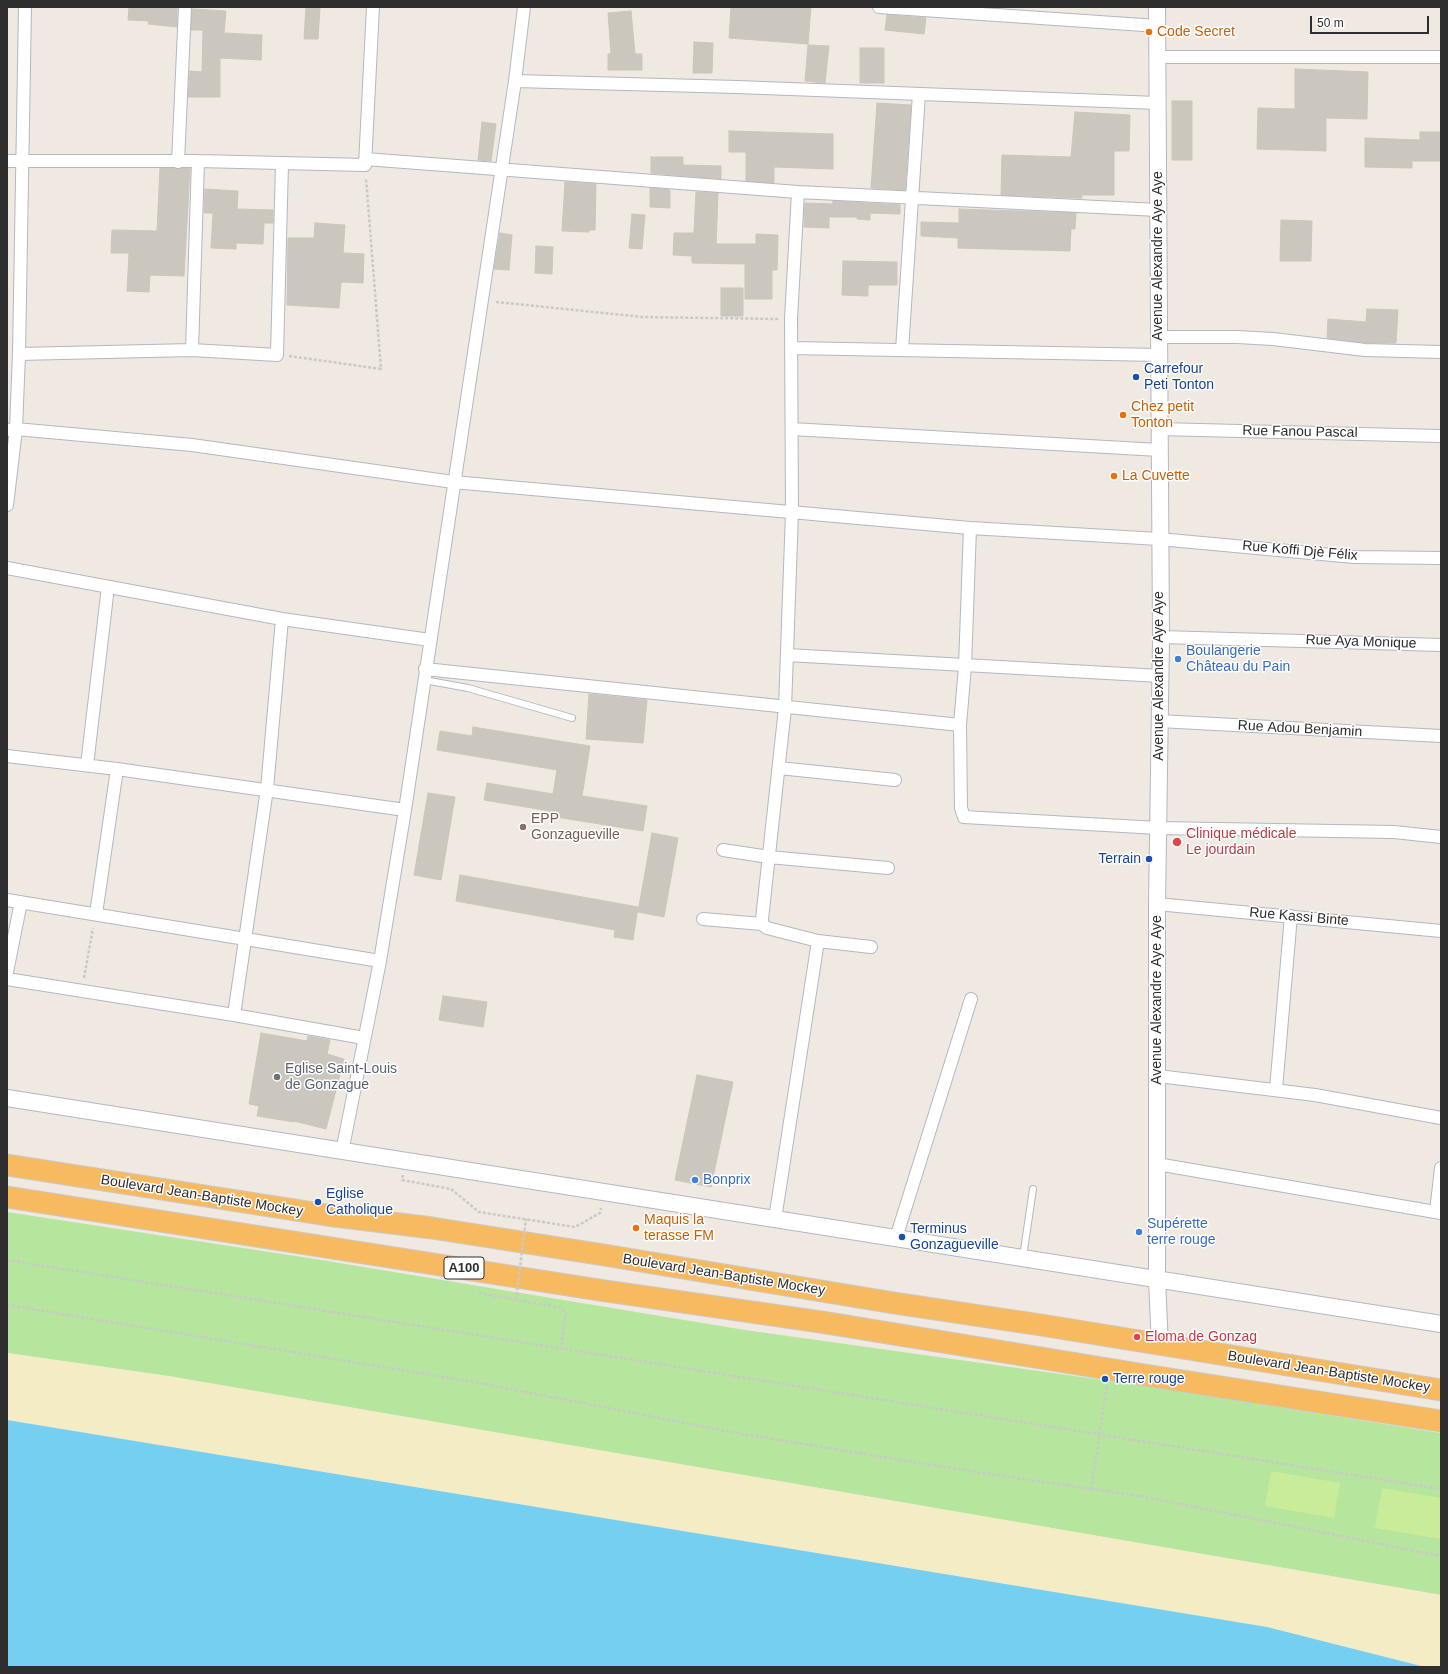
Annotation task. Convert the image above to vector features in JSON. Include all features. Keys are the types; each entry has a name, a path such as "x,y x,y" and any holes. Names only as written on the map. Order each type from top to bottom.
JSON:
{"highway":[{"name":"Boulevard Jean-Baptiste Mockey","path":"7,1166 319,1214 432,1228 1441,1390"},
{"name":"A100","path":"7,1196 599,1290 814,1321 1113,1370 1441,1420"}],"street":[{"path":"7,505 11,429 19,354 23,161 24,7"},
{"path":"178,162 185,7"},
{"path":"365,162 373,7"},
{"path":"342,1152 380,961 405,810 500,170 515,81 524,7"},
{"path":"879,7 1158,26"},
{"name":"Avenue Alexandre Aye Aye","path":"1157,7 1159,538 1161,637 1157,904 1158,1076 1156,1280 1160,1346"},
{"path":"1158,58 1441,57"},
{"path":"515,81 680,85 1158,103"},
{"path":"902,350 919,94"},
{"path":"7,161 198,161 282,164 365,162 500,170 798,192 912,196 1158,210"},
{"path":"192,350 198,161"},
{"path":"19,354 192,350 277,354 282,164"},
{"path":"762,924 785,708 792,512 791,319 798,192"},
{"path":"1159,337 1237,337 1273,339 1365,350 1441,352"},
{"path":"792,348 1159,355"},
{"name":"Rue Koffi Djè Félix","path":"11,429 192,445 453,482 970,528 1159,538 1354,557 1441,558"},
{"path":"792,429 1159,450"},
{"name":"Rue Fanou Pascal","path":"1159,429 1441,436"},
{"path":"970,528 965,666 960,725 961,808 964,818 1158,828 1394,832 1441,837"},
{"path":"7,568 282,619 430,640"},
{"path":"87,765 108,587"},
{"path":"234,1015 247,938 267,789 282,619"},
{"name":"Rue Aya Monique","path":"1161,637 1441,645"},
{"path":"787,654 965,666 1160,676"},
{"path":"425,675 960,725"},
{"name":"Rue Adou Benjamin","path":"1159,721 1441,736"},
{"path":"7,756 267,789 405,810"},
{"path":"779,768 895,780"},
{"path":"96,914 117,769"},
{"path":"723,850 768,857 888,868"},
{"path":"7,900 247,938 380,961"},
{"path":"7,972 21,902"},
{"name":"Rue Kassi Binte","path":"1157,904 1441,931"},
{"path":"1276,1089 1292,916"},
{"path":"703,918 762,924 767,928 818,941 871,947"},
{"path":"775,1219 818,941"},
{"path":"7,979 234,1015 364,1038"},
{"path":"896,1238 970,999"},
{"path":"1158,1076 1276,1089 1441,1118"},
{"path":"7,1098 1441,1324"},
{"path":"1157,1164 1438,1213 1441,1168"}],"lane":[{"path":"425,675 572,718"},
{"path":"1023,1257 1033,1189"}],"path":[{"path":"277,354 381,369 365,162"},
{"path":"481,301 643,317 791,319"},
{"path":"82,990 96,914"},
{"path":"405,1160 402,1180 451,1188 479,1212 575,1227 600,1213 604,1191"},
{"path":"516,1300 526,1219"},
{"path":"7,1260 1441,1488"},
{"path":"479,1293 562,1308 566,1313 561,1347"},
{"path":"7,1305 474,1382 742,1434 1140,1496 1441,1556"},
{"path":"1091,1489 1106,1391 1113,1370"}],"green space":[{"path":"7,1212 315,1259 745,1330 1139,1385 1441,1433 1441,1595 168,1376 7,1353"},
{"path":"1271,1471 1340,1483 1334,1518 1265,1506"},
{"path":"1382,1488 1441,1498 1441,1539 1375,1528"}],"sand":[{"path":"7,1353 168,1376 1441,1595 1441,1667 1425,1667 1266,1627 7,1420"}],"water":[{"path":"7,1420 1267,1627 1425,1667 7,1667"}],"building":[{"path":"129,7 177,7 177,27 148,24 149,21 128,20"},
{"path":"306,7 320,7 318,39 304,39"},
{"path":"731,7 811,7 808,44 729,38"},
{"path":"192,9 226,11 224,33 262,35 261,60 220,58 220,97 188,97 190,71 202,72 203,30 191,30"},
{"path":"631,11 635,54 642,54 642,70 608,70 608,54 611,54 608,13"},
{"path":"887,15 926,18 924,34 885,30"},
{"path":"694,42 713,43 712,73 693,73"},
{"path":"808,45 829,46 825,83 805,81"},
{"path":"860,48 884,48 884,83 860,83"},
{"path":"1295,69 1368,72 1367,119 1326,118 1326,151 1257,149 1258,108 1295,109"},
{"path":"1172,101 1192,101 1192,160 1172,160"},
{"path":"877,103 911,105 905,190 871,188"},
{"path":"1075,112 1130,115 1129,151 1114,151 1114,195 1082,195 1082,198 1076,198 1001,195 1002,155 1071,157"},
{"path":"482,122 496,124 491,161 478,160"},
{"path":"729,131 833,134 833,169 774,167 774,183 746,181 746,152 729,152"},
{"path":"1420,132 1441,132 1441,161 1412,161 1412,168 1365,167 1365,138 1420,140"},
{"path":"651,157 683,157 683,165 721,166 721,179 651,173"},
{"path":"160,168 190,168 184,276 150,275 149,292 127,291 129,253 111,253 112,230 157,231"},
{"path":"565,182 596,184 595,230 589,230 589,232 562,231"},
{"path":"650,188 670,190 670,208 650,207"},
{"path":"205,189 238,191 237,209 273,210 273,223 264,223 263,244 236,243 236,249 211,248 213,213 204,213"},
{"path":"696,192 718,193 716,244 756,244 756,234 778,235 777,270 772,270 772,299 745,299 745,264 692,263 692,256 673,255 674,233 694,233"},
{"path":"833,201 900,205 900,214 870,213 870,220 857,219 857,217 829,217 829,228 804,227 805,203 833,204"},
{"path":"959,209 1076,213 1075,229 1071,229 1070,251 958,248 958,238 921,236 921,222 959,223"},
{"path":"632,214 645,215 642,249 629,248"},
{"path":"1281,220 1312,221 1311,261 1280,261"},
{"path":"315,223 345,225 343,253 364,254 363,283 341,282 339,308 287,305 288,238 314,238"},
{"path":"500,233 512,235 509,270 494,269"},
{"path":"536,246 553,247 552,274 535,273"},
{"path":"843,261 897,262 897,285 868,285 868,296 842,295"},
{"path":"721,288 743,288 743,316 721,316"},
{"path":"1367,309 1398,310 1396,343 1366,343 1327,338 1328,319 1366,322"},
{"path":"589,694 647,700 643,743 586,739"},
{"path":"473,727 590,746 582,796 647,806 643,831 550,816 550,811 484,800 487,783 553,794 557,770 437,750 440,731 472,736"},
{"path":"428,793 455,797 441,880 414,875"},
{"path":"652,833 678,838 664,917 638,912"},
{"path":"460,875 638,907 633,940 614,937 615,930 456,901"},
{"path":"443,996 487,1002 483,1027 439,1020"},
{"path":"261,1033 307,1041 308,1036 330,1040 327,1054 344,1059 326,1129 294,1121 257,1116 259,1106 249,1104"},
{"path":"697,1075 733,1082 711,1187 675,1180"}],"place":[{"name":"Code Secret","path":"1149,32"},
{"name":"Carrefour Peti Tonton","path":"1136,377"},
{"name":"Chez petit Tonton","path":"1123,415"},
{"name":"La Cuvette","path":"1114,476"},
{"name":"Boulangerie Château du Pain","path":"1178,659"},
{"name":"EPP Gonzagueville","path":"523,827"},
{"name":"Clinique médicale Le jourdain","path":"1177,842"},
{"name":"Terrain","path":"1149,859"},
{"name":"Eglise Saint-Louis de Gonzague","path":"277,1077"},
{"name":"Bonprix","path":"695,1180"},
{"name":"Eglise Catholique","path":"318,1202"},
{"name":"Maquis la terasse FM","path":"636,1228"},
{"name":"Supérette terre rouge","path":"1139,1232"},
{"name":"Terminus Gonzagueville","path":"902,1237"},
{"name":"Eloma de Gonzag","path":"1137,1337"},
{"name":"Terre rouge","path":"1105,1379"}]}
